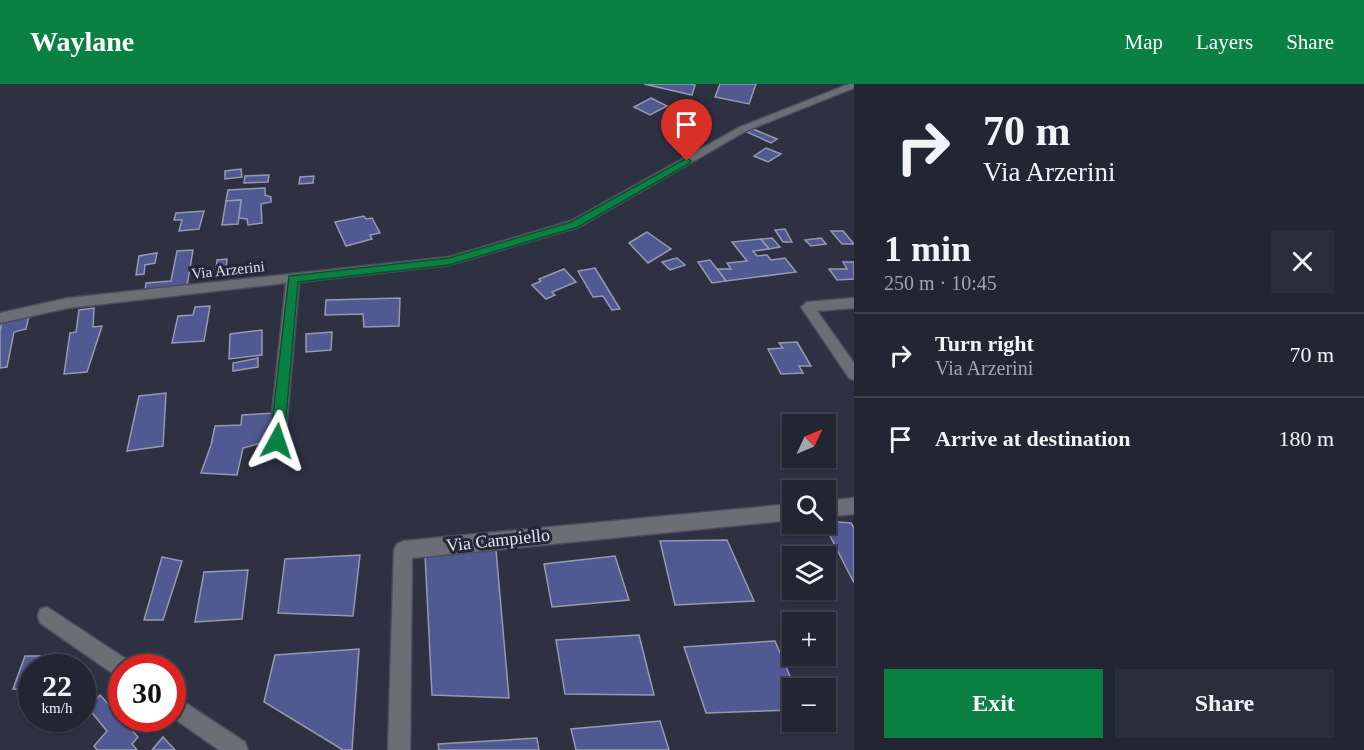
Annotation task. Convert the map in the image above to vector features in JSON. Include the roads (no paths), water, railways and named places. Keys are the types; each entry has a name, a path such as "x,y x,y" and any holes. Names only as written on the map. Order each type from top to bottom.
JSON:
{"street":[{"name":"Via Arzerini","path":"0,318 68,303 449,261 575,224 743,129 854,85"},
{"path":"277,441 293,279"},
{"path":"854,303 807,307 854,374"},
{"path":"836,507 854,506"},
{"name":"Via Campiello","path":"399,750 403,550 782,513"},
{"path":"47,616 108,658"},
{"path":"186,714 237,750"}]}
